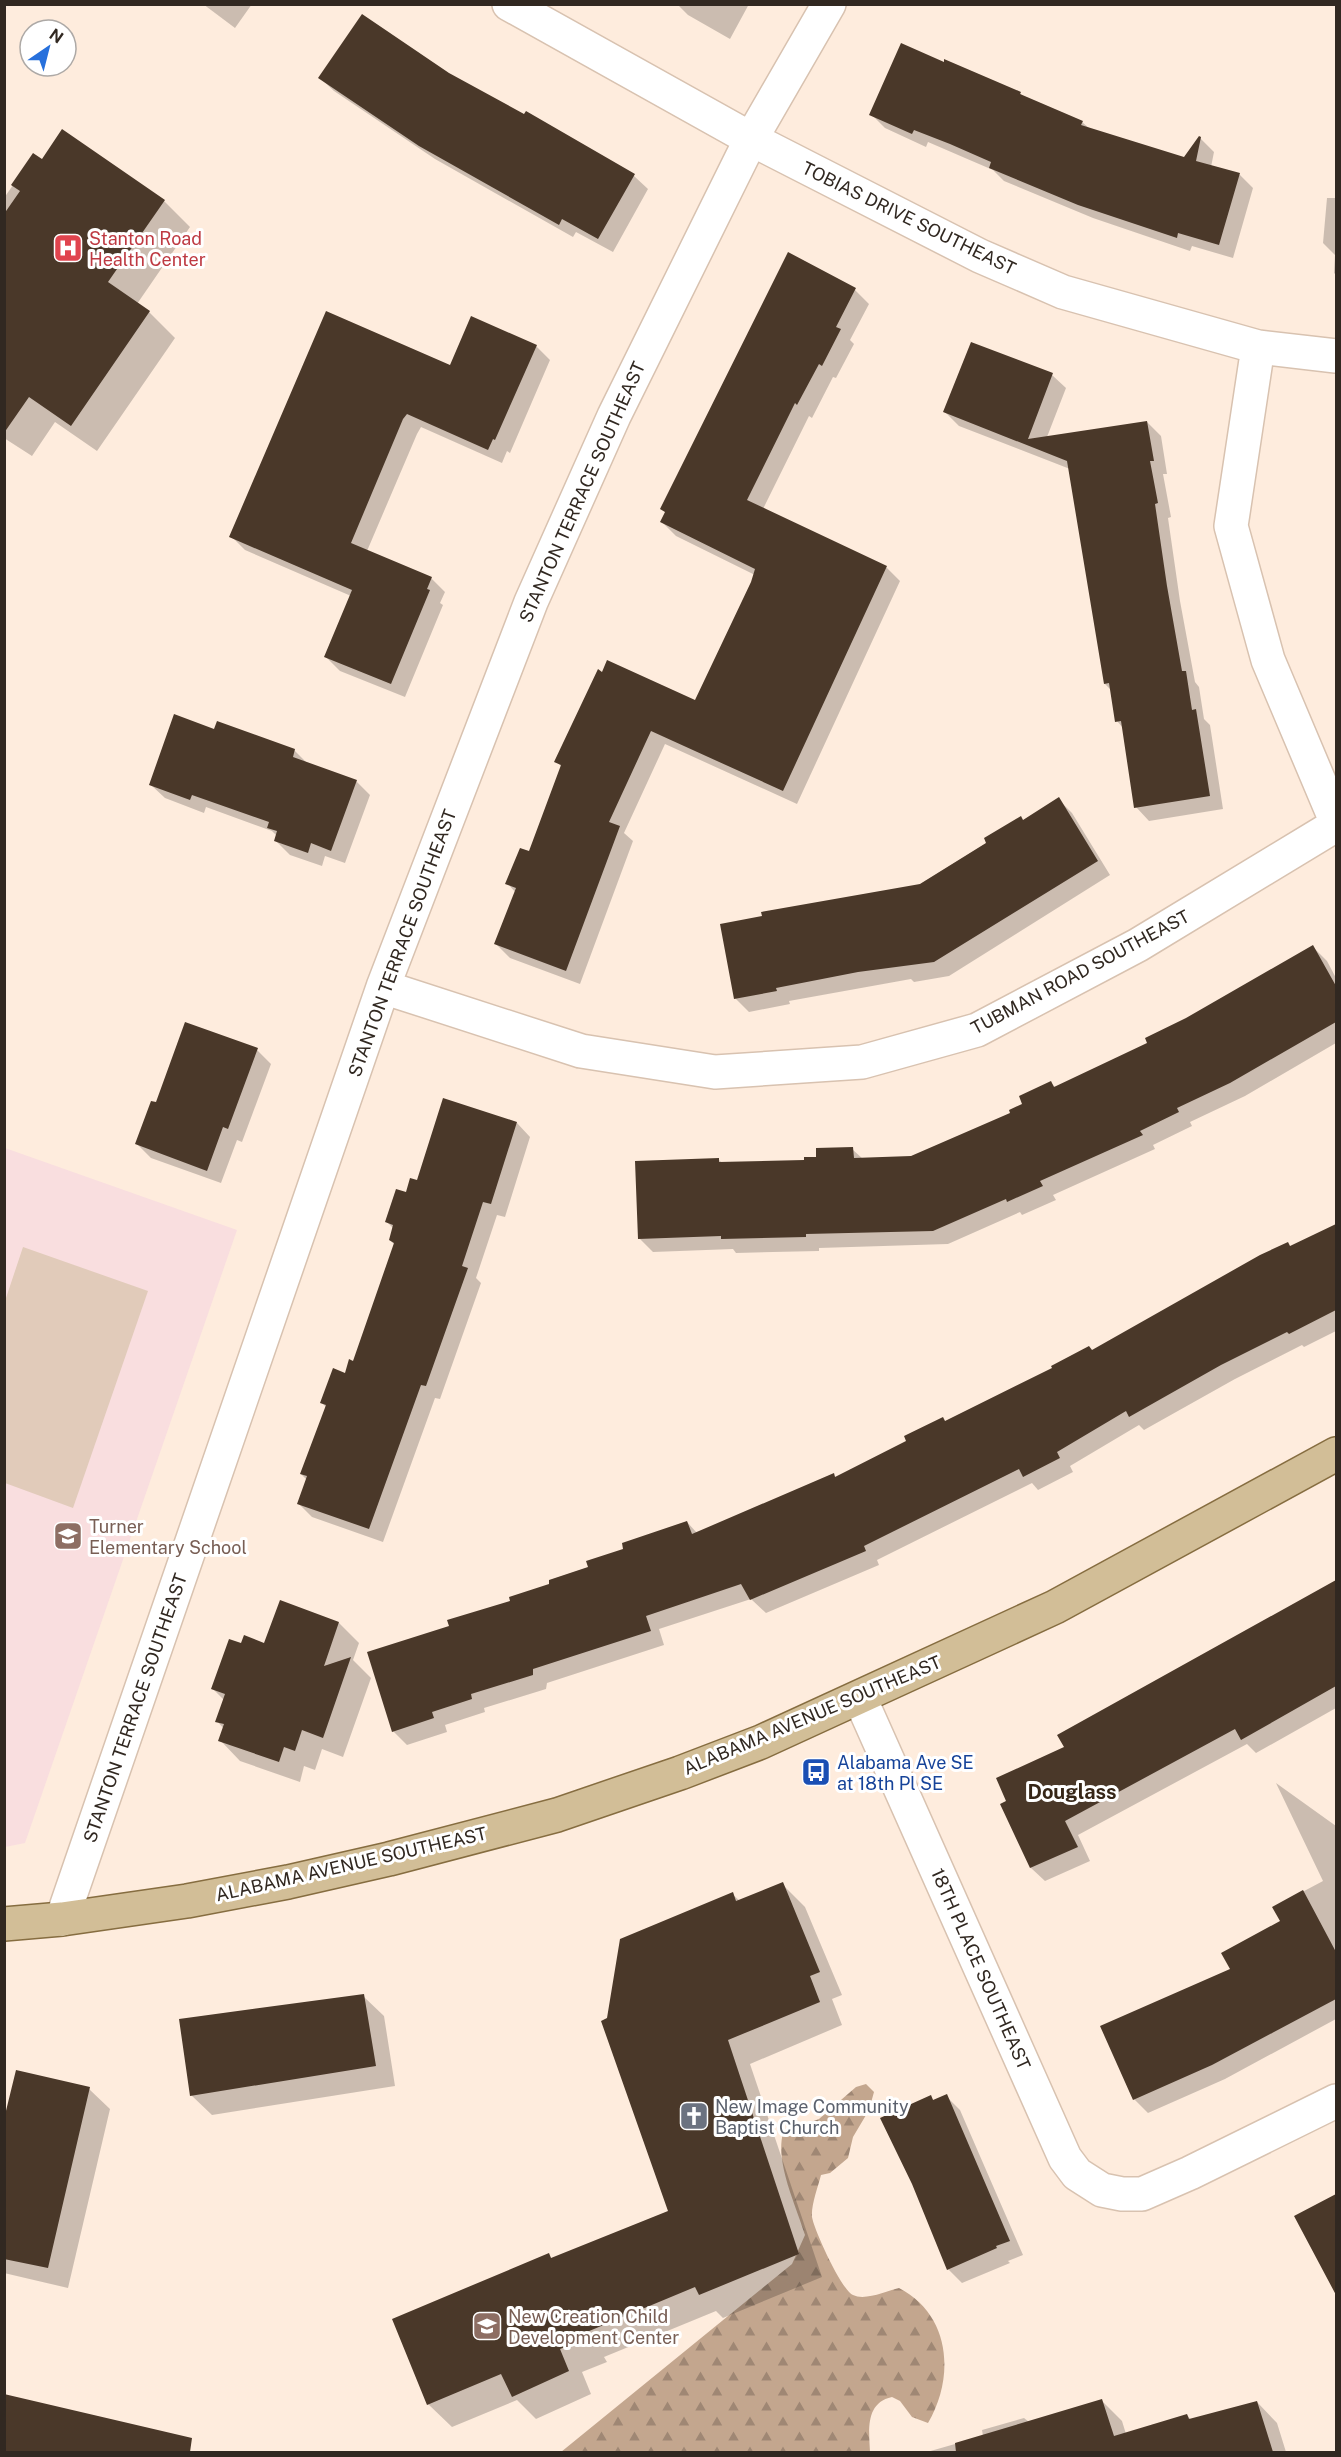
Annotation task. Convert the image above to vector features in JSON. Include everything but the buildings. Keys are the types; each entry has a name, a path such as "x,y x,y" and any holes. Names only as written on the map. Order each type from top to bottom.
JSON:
{"main road":[{"name":"ALABAMA AVENUE SOUTHEAST","path":"4,1924 62,1919 187,1901 288,1882 432,1849 588,1805 680,1773 761,1742 1055,1607 1336,1454"}],"street":[{"name":"TOBIAS DRIVE SOUTHEAST","path":"509,4 750,139 980,256 1063,292 1258,347 1336,356"},
{"name":"STANTON TERRACE SOUTHEAST","path":"62,1919 383,987 531,602 614,416 750,139 829,4"},
{"path":"1258,347 1231,526 1268,660 1336,823"},
{"name":"TUBMAN ROAD SOUTHEAST","path":"383,987 592,1053 715,1072 862,1062 977,1030 1138,945 1336,823"},
{"name":"18TH PLACE SOUTHEAST","path":"860,1698 1065,2158 1077,2174 1102,2190 1122,2194 1142,2194 1190,2174 1336,2101"}],"shaded area":[{"name":"Turner Elementary School","path":"5,1148 237,1230 25,1843 5,1847"},
{"path":"23,1247 148,1291 73,1508 5,1483 5,1301"}],"green space":[{"path":"866,2084 874,2092 869,2110 853,2137 848,2158 830,2173 821,2175 812,2217 829,2259 848,2291 858,2297 864,2297 899,2288 916,2300 929,2314 938,2330 943,2348 944,2367 937,2405 928,2423 912,2417 900,2401 892,2397 877,2405 870,2418 870,2452 561,2452 792,2264 805,2235 784,2171 781,2145 783,2133 819,2119 856,2087"}],"place":[{"name":"Stanton Road Health Center","path":"68,248"},
{"name":"Turner Elementary School","path":"68,1536"},
{"name":"Alabama Ave SE at 18th Pl SE","path":"816,1772"},
{"name":"New Image Community Baptist Church","path":"694,2116"},
{"name":"New Creation Child Development Center","path":"487,2326"}],"district":[{"name":"Douglass","path":"1072,1792"}]}
